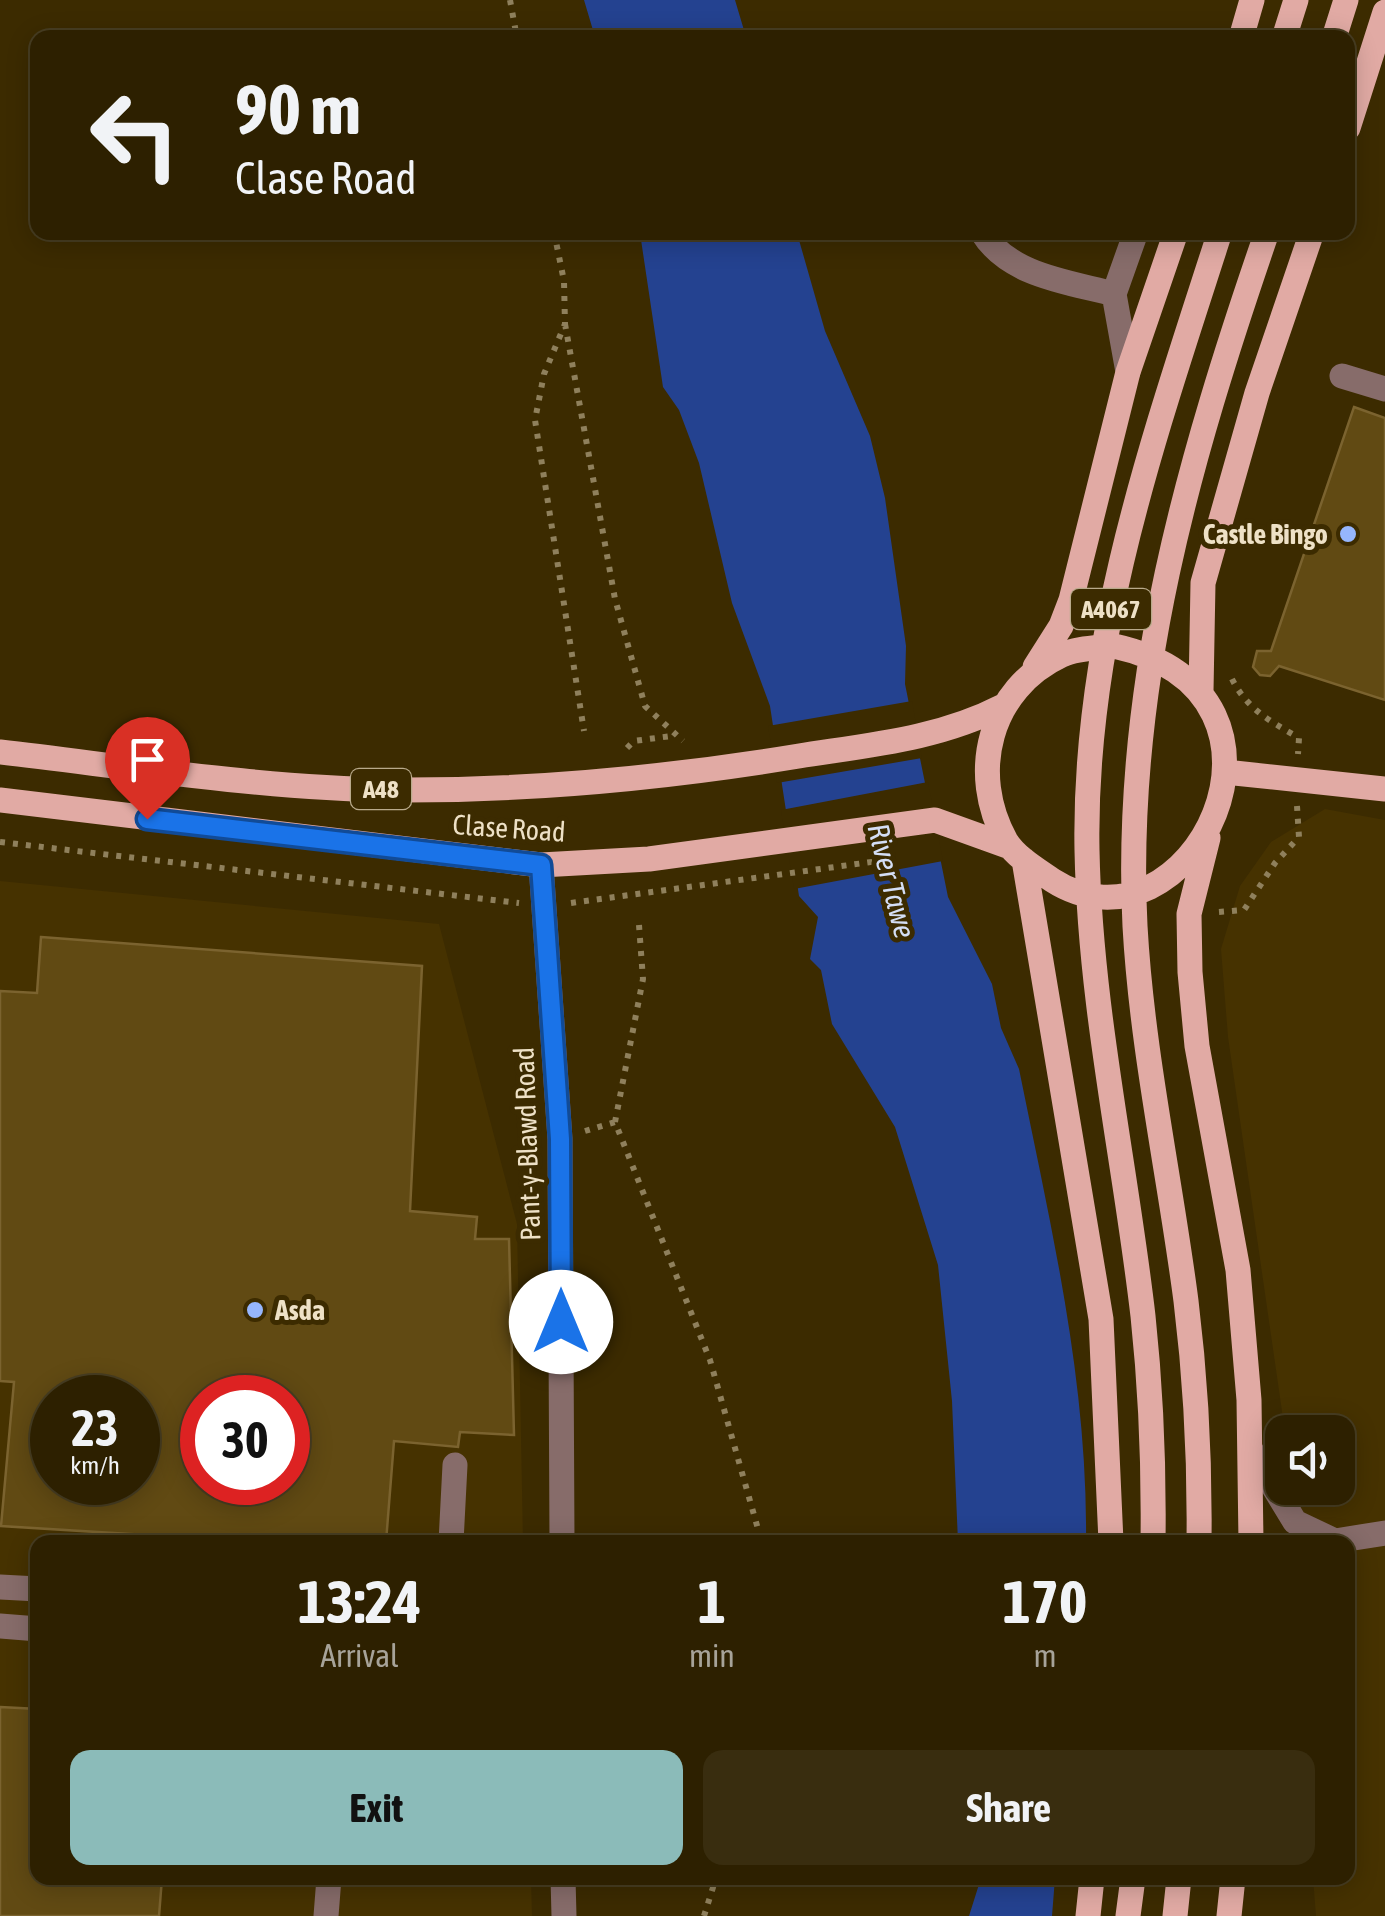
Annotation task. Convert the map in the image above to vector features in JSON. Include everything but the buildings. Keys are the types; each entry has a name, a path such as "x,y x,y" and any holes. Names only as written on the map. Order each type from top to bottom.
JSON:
{"main road":[{"path":"1243,30 1252,0"},
{"path":"1287,30 1296,0"},
{"path":"1337,30 1346,0"},
{"path":"1355,106 1385,12"},
{"path":"1111,1535 1102,1319 1017,853 987,794 987,751 1003,706 1030,675 1071,600 1128,372 1173,240"},
{"name":"A4067","path":"1153,1535 1154,1451 1143,1315 1095,998 1086,852 1088,753 1102,656 1138,483 1217,240"},
{"name":"A4067","path":"1199,1535 1200,1443 1186,1302 1136,926 1138,756 1148,664 1185,489 1264,240"},
{"path":"1201,691 1203,583 1257,393 1309,240"},
{"path":"1030,675 1064,654 1114,646 1154,654 1181,671 1201,691 1220,727 1225,772 1189,914 1197,1046 1238,1270 1251,1450 1250,1535"},
{"name":"Clase Road","path":"0,752 261,782 391,790 573,784 762,762 918,737 968,724 1003,706"},
{"path":"1225,772 1385,789"},
{"name":"Clase Road","path":"0,800 541,865 649,859 935,820 1017,853"},
{"path":"1017,853 1066,888 1122,896 1162,882 1192,853 1214,814"},
{"path":"1088,1916 1091,1885"},
{"path":"1128,1916 1132,1885"},
{"path":"1175,1916 1178,1885"},
{"path":"1229,1916 1232,1885"}],"street":[{"path":"987,240 1024,269 1114,294"},
{"path":"1128,372 1114,294 1133,240"},
{"path":"1342,376 1385,389"},
{"name":"Pant-y-Blawd Road","path":"541,865 560,1139 562,1535"},
{"path":"1251,1450 1295,1522 1322,1535"},
{"path":"451,1535 455,1465"},
{"path":"1355,1539 1385,1533"},
{"path":"0,1587 30,1589"},
{"path":"0,1626 30,1628"},
{"path":"326,1916 328,1885"},
{"path":"564,1885 564,1916"}],"path":[{"path":"510,0 516,30"},
{"path":"556,240 564,280 564,324 616,599 645,706 672,736 634,741 622,753"},
{"path":"564,324 544,374 535,420 584,730"},
{"path":"1189,914 1244,910 1275,863 1299,837 1298,738 1242,699 1224,665"},
{"path":"0,842 544,906 902,858"},
{"path":"639,924 643,979 614,1122 710,1360 758,1535"},
{"path":"704,1916 714,1885"}],"shaded area":[{"path":"1325,809 1385,820 1385,1916 1316,1916 1314,1885 1355,1885 1355,1535 1293,1535 1291,1505 1355,1505 1355,1415 1283,1415 1228,1037 1221,949 1240,886 1271,842"},
{"name":"Asda","path":"0,881 439,924 517,1224 523,1535 30,1535 30,1885 531,1885 532,1916 0,1916"}],"water":[{"path":"584,0 735,0 744,30 593,30"},
{"name":"River Tawe","path":"641,240 799,240 825,331 870,436 885,498 906,646 905,684 948,897 992,984 1001,1028 1019,1069 1074,1363 1086,1535 958,1535 952,1401 938,1265 895,1127 832,1024 821,970 810,959 818,917 799,896 770,706 732,603 699,463 679,410 663,387"},
{"path":"979,1885 1054,1885 1052,1916 969,1916"}],"pier":[{"path":"912,701 922,758 777,783 768,726"},
{"path":"928,782 943,861 794,889 781,810"}],"place":[{"name":"Castle Bingo","path":"1348,534"},
{"name":"Asda","path":"255,1310"}],"route":[{"path":"147,819 541,865 560,1139 561,1322"}]}
